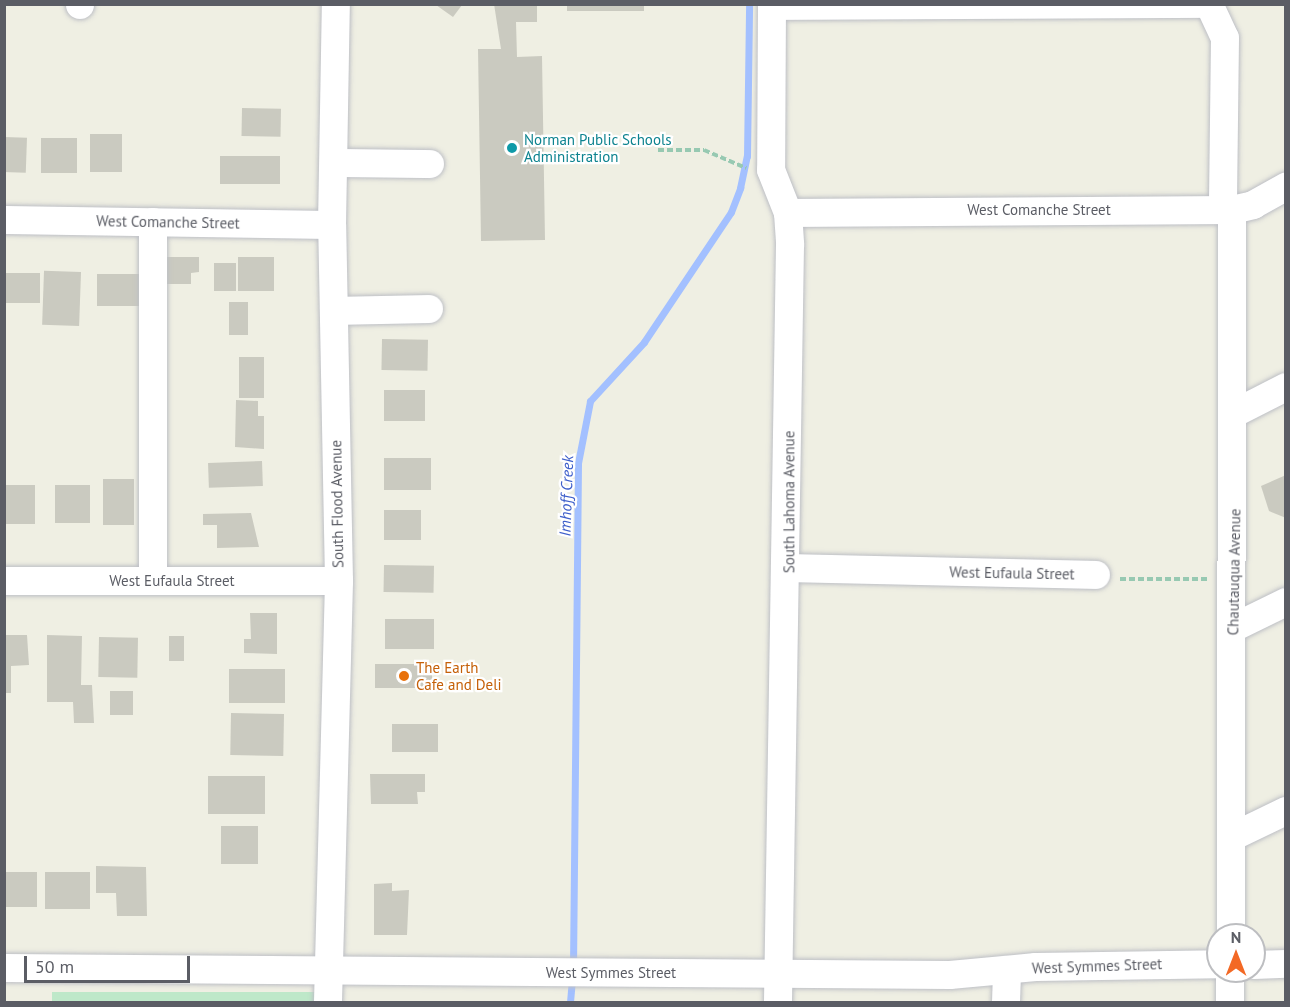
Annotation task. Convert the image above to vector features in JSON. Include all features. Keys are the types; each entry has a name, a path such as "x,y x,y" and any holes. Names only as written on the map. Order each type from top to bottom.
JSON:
{"street":[{"name":"South Flood Avenue","path":"328,1002 339,580 332,225 336,4"},
{"path":"772,5 1210,5"},
{"name":"South Lahoma Avenue","path":"772,5 771,170 788,213 789,568 778,1002"},
{"name":"Chautauqua Avenue","path":"1210,5 1225,38 1235,413 1231,923"},
{"path":"334,163 430,164"},
{"name":"West Comanche Street","path":"788,213 1228,210 1253,205 1286,187"},
{"name":"West Comanche Street","path":"4,220 332,225"},
{"path":"153,222 153,581"},
{"path":"334,311 429,309"},
{"path":"1235,413 1286,387"},
{"name":"West Eufaula Street","path":"789,568 1096,575"},
{"name":"West Eufaula Street","path":"4,581 339,580"},
{"path":"1233,628 1286,602"},
{"path":"1232,837 1286,812"},
{"name":"West Symmes Street","path":"4,968 950,975 1006,970 1206,964"},
{"path":"1266,965 1286,964"},
{"path":"1006,970 1006,1002"},
{"path":"1230,983 1230,1002"}],"path":[{"path":"658,150 704,150 738,164"},
{"name":"West Eufaula Street","path":"1096,575 1110,579 1234,580"}],"green space":[{"path":"52,992 320,992 320,1002 52,1002"}],"building":[{"name":"Norman Public Schools Administration","path":"494,4 537,4 537,22 516,22 517,57 542,56 545,240 481,241 478,49 501,49"},
{"path":"567,4 644,4 644,11 567,11"},
{"path":"436,5 462,5 453,17"},
{"path":"242,108 281,109 281,137 242,136"},
{"path":"90,134 122,134 122,172 90,172"},
{"path":"4,137 27,138 26,173 4,172"},
{"path":"41,138 77,138 77,173 41,173"},
{"path":"220,156 280,156 280,184 220,184"},
{"path":"164,257 199,257 199,272 191,273 191,284 164,284"},
{"path":"238,257 274,257 274,291 238,291"},
{"path":"214,263 236,263 236,291 214,291"},
{"path":"44,271 81,272 79,326 42,325"},
{"path":"4,273 40,273 40,303 4,303"},
{"path":"97,274 140,274 140,306 97,306"},
{"path":"229,302 248,302 248,335 229,335"},
{"path":"382,339 428,340 427,371 381,370"},
{"path":"239,357 264,357 264,398 239,398"},
{"path":"384,390 425,390 425,421 384,421"},
{"path":"236,400 258,401 258,416 264,416 264,449 235,447"},
{"path":"384,458 431,458 431,490 384,490"},
{"path":"262,461 263,486 209,488 208,463"},
{"path":"1286,475 1286,518 1269,511 1261,486"},
{"path":"103,479 134,479 134,525 103,525"},
{"path":"4,485 35,485 35,524 4,524"},
{"path":"55,485 90,485 90,523 55,523"},
{"path":"384,510 421,510 421,540 384,540"},
{"path":"251,513 259,547 217,548 217,525 203,525 203,514"},
{"path":"384,565 434,566 434,593 384,592"},
{"path":"250,613 277,613 277,654 244,653 244,639 251,639"},
{"path":"385,619 434,619 434,649 385,649"},
{"path":"4,635 27,635 29,665 11,666 11,693 4,693"},
{"path":"47,635 82,636 81,685 92,685 94,723 74,723 73,702 47,702"},
{"path":"169,636 184,636 184,661 169,661"},
{"path":"99,637 138,638 137,678 98,677"},
{"name":"The Earth Cafe and Deli","path":"375,664 432,664 432,688 375,688"},
{"path":"229,669 285,669 285,703 229,703"},
{"path":"110,691 133,691 133,715 110,715"},
{"path":"231,713 284,714 283,756 230,755"},
{"path":"392,724 438,724 438,752 392,752"},
{"path":"370,774 425,774 425,792 417,792 418,804 371,804"},
{"path":"208,776 265,776 265,814 208,814"},
{"path":"221,826 258,826 258,864 221,864"},
{"path":"96,866 146,867 147,916 117,916 116,893 96,893"},
{"path":"4,872 37,872 37,907 4,907"},
{"path":"45,872 90,872 90,909 45,909"},
{"path":"392,883 392,891 409,890 407,935 374,935 374,884"}],"waterway":[{"name":"Imhoff Creek","path":"573,967 578,463 590,401 644,342 731,212 740,188 747,156 749,4"},
{"name":"Imhoff Creek","path":"570,1002 572,978"}],"place":[{"name":"Norman Public Schools Administration","path":"512,148"},
{"name":"The Earth Cafe and Deli","path":"404,676"}]}
